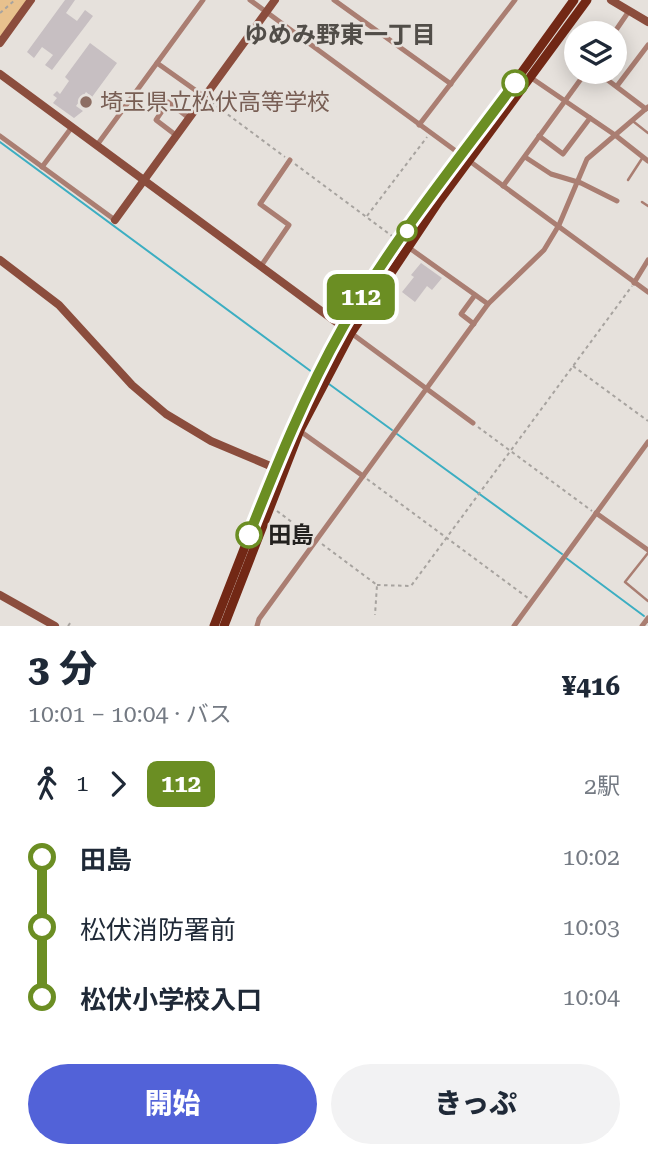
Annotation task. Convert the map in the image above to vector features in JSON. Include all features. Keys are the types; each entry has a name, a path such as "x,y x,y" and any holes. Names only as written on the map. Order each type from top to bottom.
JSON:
{"main road":[{"path":"214,626 297,416 347,330 403,244 574,0"},
{"path":"465,159 587,0"},
{"path":"224,626 300,430 347,330"}],"street":[{"path":"0,43 31,0"},
{"path":"97,145 203,0"},
{"path":"250,0 648,292"},
{"path":"0,136 115,220 275,0"},
{"path":"334,0 451,84"},
{"path":"419,125 515,0"},
{"path":"611,0 648,22"},
{"path":"622,21 629,11"},
{"path":"617,86 648,45"},
{"path":"157,63 205,97"},
{"path":"0,74 473,423"},
{"path":"530,77 615,135 645,159"},
{"path":"503,186 577,84"},
{"path":"257,626 259,619 488,304 544,250 559,225 587,159 647,108 614,84"},
{"path":"177,136 156,120 168,102 190,118"},
{"path":"539,136 563,154 590,118"},
{"path":"42,167 72,127"},
{"path":"525,156 551,174 617,201"},
{"path":"261,266 289,225 260,204 290,160"},
{"path":"403,244 488,304"},
{"path":"0,260 59,305 132,385 166,414 211,441 275,468"},
{"path":"634,283 648,260"},
{"path":"474,324 461,314 475,295"},
{"path":"300,430 363,476"},
{"path":"514,626 648,442"},
{"path":"596,513 648,552"},
{"path":"0,595 55,626"},
{"path":"642,626 648,618"}],"lane":[{"path":"632,120 648,132"},
{"path":"628,180 645,159"},
{"path":"642,202 648,206"},
{"path":"648,552 625,582 648,601"}],"path":[{"path":"0,13 15,0"},
{"path":"403,244 366,217 429,133"},
{"path":"270,506 377,585 411,586 634,283"},
{"path":"573,366 648,421"},
{"path":"473,423 596,513"},
{"path":"363,476 532,601"},
{"path":"375,615 377,585"}],"shaded area":[{"path":"0,0 27,0 0,37"}],"building":[{"path":"65,0 75,0 66,13 77,21 85,10 93,16 52,70 45,65 53,55 42,47 34,58 27,52"},
{"path":"90,43 117,63 92,97 86,92 76,106 83,111 74,118 53,103 57,98 53,95 57,91 60,94 69,81 65,77"},
{"path":"421,263 442,278 432,290 427,286 415,302 402,292"}],"waterway":[{"path":"0,142 316,375"},
{"path":"329,384 392,430"},
{"path":"397,434 562,554"},
{"path":"566,558 644,616"}],"bus line":[{"name":"112","path":"249,535 292,426 360,298 515,83"}],"place":[{"name":"埼玉県立松伏高等学校","path":"86,102"},
{"name":"田島","path":"249,535"}],"district":[{"name":"ゆめみ野東一丁目","path":"340,35"}]}
